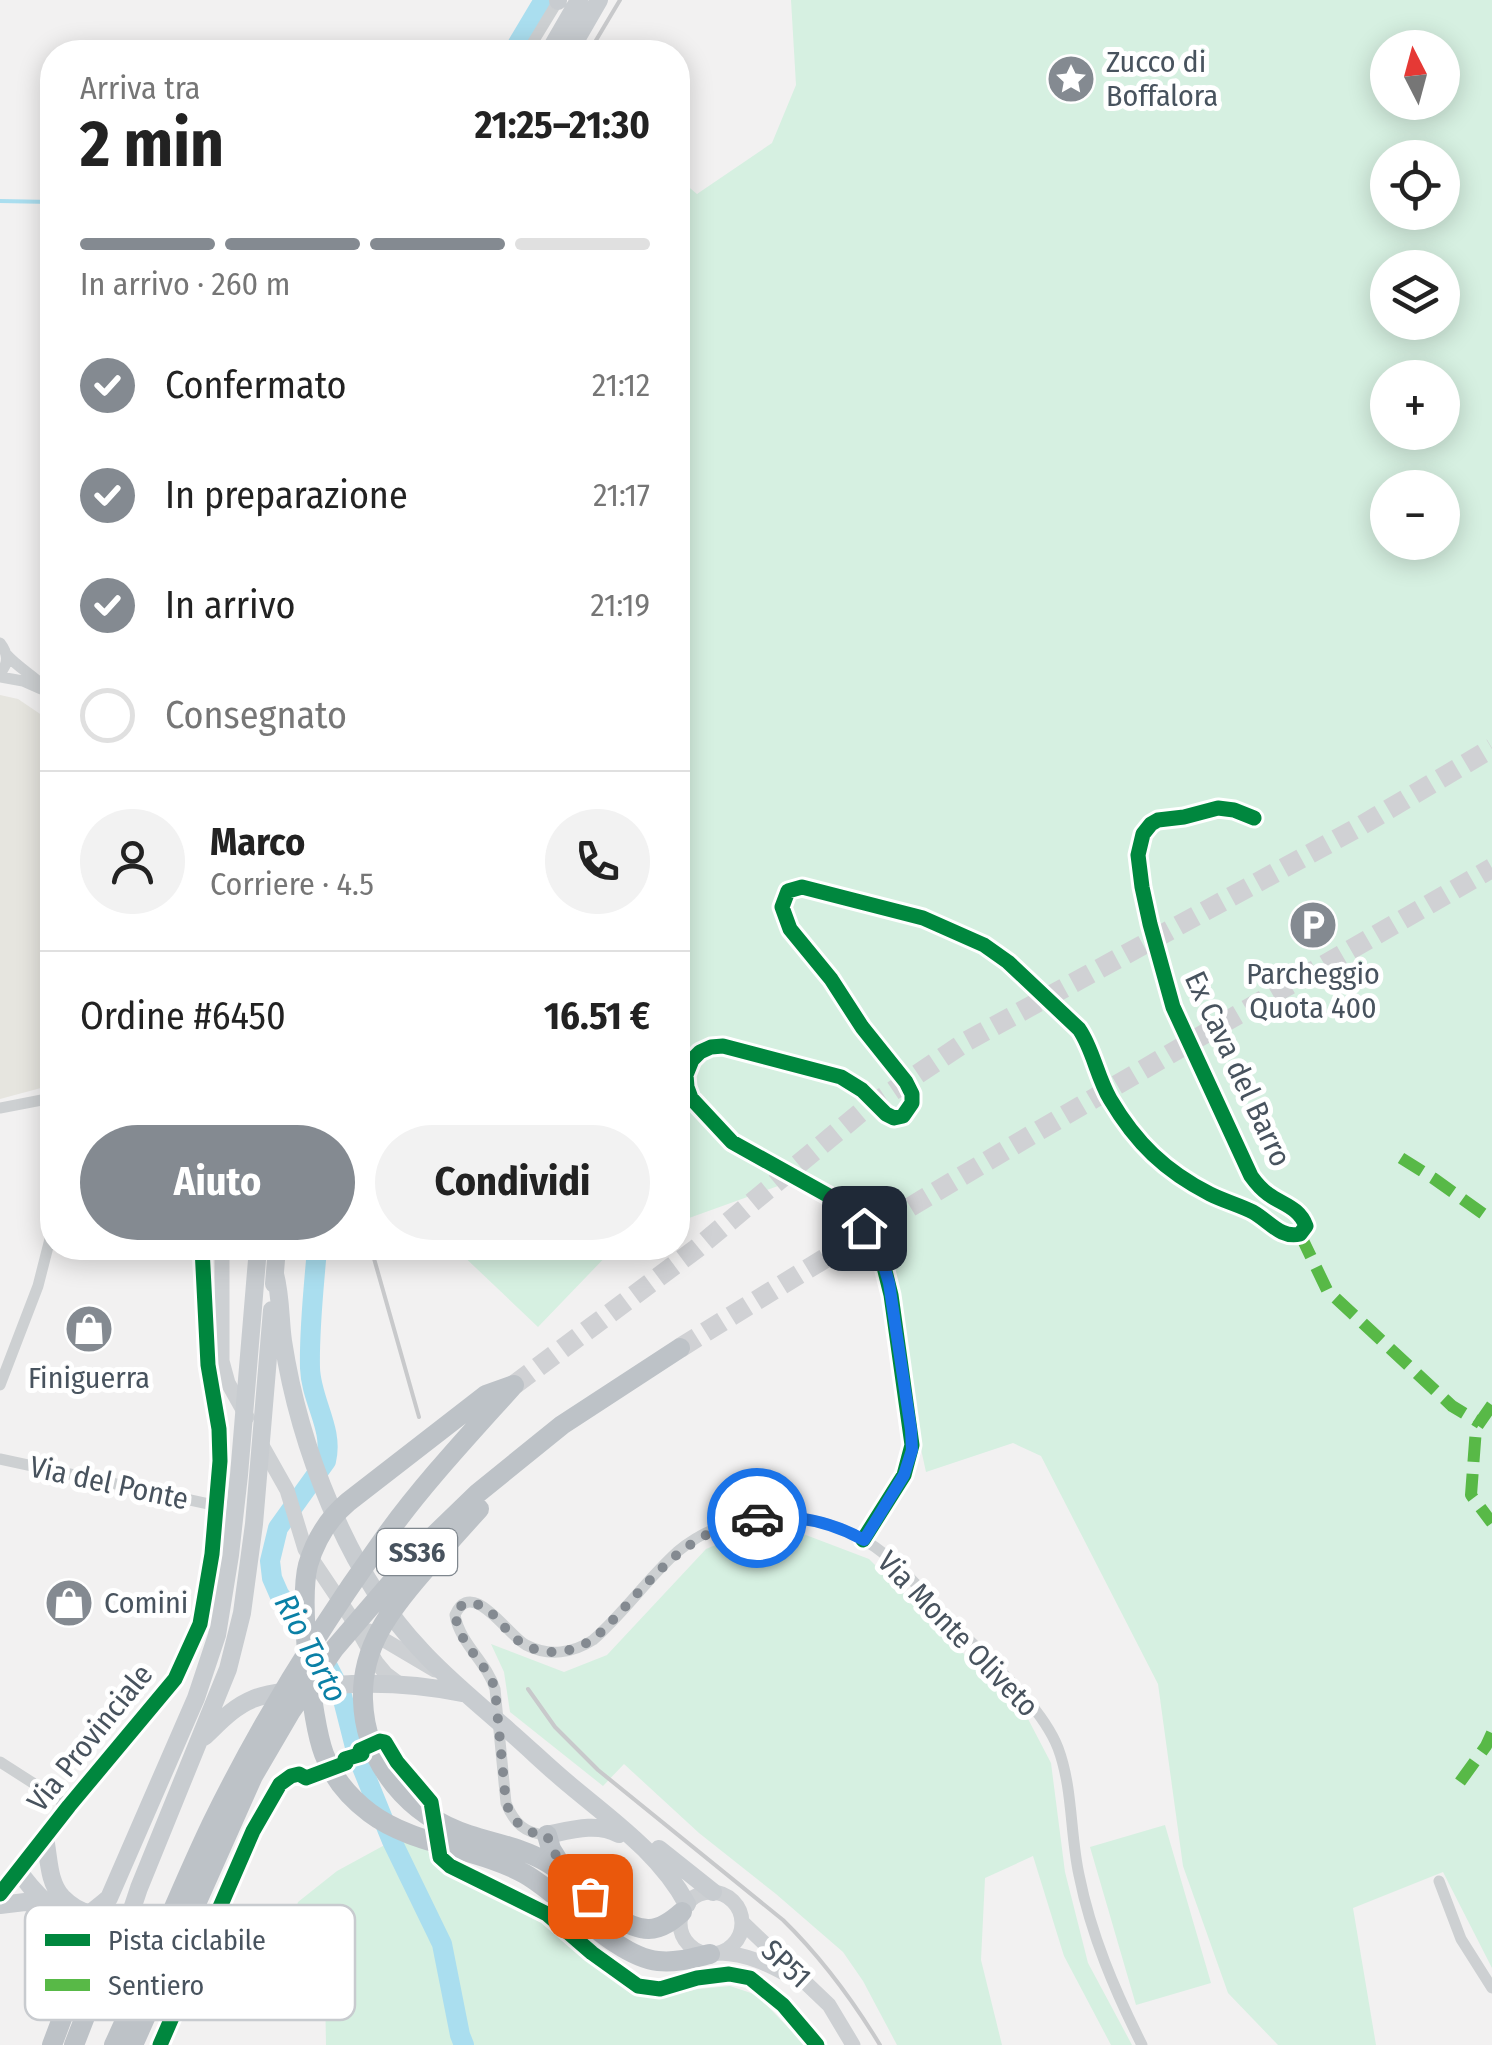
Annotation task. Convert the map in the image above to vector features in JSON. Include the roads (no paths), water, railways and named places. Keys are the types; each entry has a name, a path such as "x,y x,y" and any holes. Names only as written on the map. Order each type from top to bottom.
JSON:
{"highway":[{"name":"SS36","path":"196,1905 253,1776 290,1711 334,1649 420,1549 478,1494 562,1425 680,1348"},
{"name":"SS36","path":"176,1905 211,1825 290,1681 308,1652 333,1612 387,1534 514,1386 486,1395 337,1511 312,1552 305,1585 308,1652 308,1652 319,1736 323,1752 348,1794 375,1817 404,1830 468,1844 517,1847 551,1865 630,1925 649,1930 669,1923 685,1908"},
{"name":"SS36","path":"562,1425 472,1516 396,1603 378,1632 366,1664 363,1690 372,1744 383,1769 419,1809 494,1860 527,1875 634,1955 670,1962 715,1954"},
{"path":"547,1835 562,1868 590,1896"},
{"path":"52,2045 62,2020"},
{"path":"74,2045 84,2020"},
{"name":"SS36","path":"114,2045 125,2020"},
{"name":"SS36","path":"134,2045 145,2020"}],"main road":[{"path":"555,40 579,0"},
{"path":"576,40 599,0"},
{"path":"102,1905 109,1898 196,1698 217,1634 240,1476 254,1260"},
{"path":"133,1905 228,1669 242,1614 254,1524 276,1260"},
{"path":"275,1274 281,1298 283,1340 312,1458 369,1581 419,1649 662,1865 674,1881 685,1908"},
{"path":"200,1741 228,1714 270,1694 322,1686 391,1683 466,1693"},
{"path":"513,1734 713,1892"},
{"path":"547,1835 579,1828 610,1829 662,1865"},
{"path":"45,1838 52,1880 60,1895 72,1905"},
{"path":"19,1871 52,1880"},
{"path":"19,1871 30,1889 48,1905"},
{"path":"0,1905 48,1905"}],"street":[{"path":"534,40 558,0"},
{"path":"3,648 6,665 0,675 40,690"},
{"path":"3,648 18,667 40,681"},
{"name":"Ex Cava del Barro","path":"690,1064 704,1050 719,1046 793,1063 846,1079 886,1114 894,1118 903,1116 912,1103 908,1085 793,933 782,901 792,888 807,887 923,918 996,952 1079,1029 1110,1099 1158,1162 1209,1193 1251,1211 1284,1234 1297,1235 1306,1228 1304,1219 1294,1208 1265,1192 1251,1176 1189,1044 1160,963 1139,870 1141,838 1158,820 1218,808 1254,818"},
{"name":"Ex Cava del Barro","path":"690,1094 732,1142 838,1201 864,1228 882,1259 891,1295 912,1450 904,1475 864,1540"},
{"path":"0,1108 40,1100"},
{"path":"0,1385 45,1260"},
{"name":"Via Provinciale","path":"0,1894 175,1679 200,1624 218,1506 219,1430 208,1365 203,1260"},
{"path":"222,1260 220,1339 228,1382 290,1497 306,1549 391,1683"},
{"name":"Via del Ponte","path":"0,1459 218,1506"},
{"name":"Via Monte Oliveto","path":"547,1835 533,1834 511,1816 506,1803 495,1689 458,1626 456,1610 474,1602 528,1646 547,1652 566,1651 597,1636 680,1550 722,1527 756,1518 791,1517 831,1525 864,1540 892,1560 1015,1688 1055,1741 1064,1766 1078,1874 1095,1940 1142,2045"},
{"path":"350,1616 388,1643 446,1675"},
{"path":"0,1762 69,1806"},
{"path":"1440,1881 1462,1939 1492,1988"},
{"path":"713,1892 730,1898 743,1923 736,1942 715,1954 701,1952 681,1932 685,1908 703,1893 713,1892"},
{"name":"SP51","path":"743,1923 829,2005 854,2045"},
{"name":"SP51","path":"715,1954 736,1954 770,1965 829,2005"}],"waterway":[{"name":"Rio Torto","path":"520,40 544,0"},
{"path":"0,201 40,202"},
{"name":"Rio Torto","path":"316,1260 310,1368 328,1449 326,1461 278,1528 270,1561 272,1578 341,1692 357,1755 392,1841 442,1944 464,2045"}],"tunnel":[{"path":"690,1253 860,1113 967,1041 1357,828 1492,748"},
{"path":"680,1348 982,1164 1492,868"},
{"path":"514,1385 681,1260"}],"railway":[{"path":"596,40 620,0"},
{"path":"374,1260 419,1417"},
{"path":"528,1689 555,1727 598,1770 783,1920 836,1980 880,2045"}],"place":[{"name":"Zucco di Boffalora","path":"1071,79"},
{"name":"Parcheggio Quota 400","path":"1313,925"},
{"name":"Finiguerra","path":"89,1329"},
{"name":"Comini","path":"69,1603"}]}
